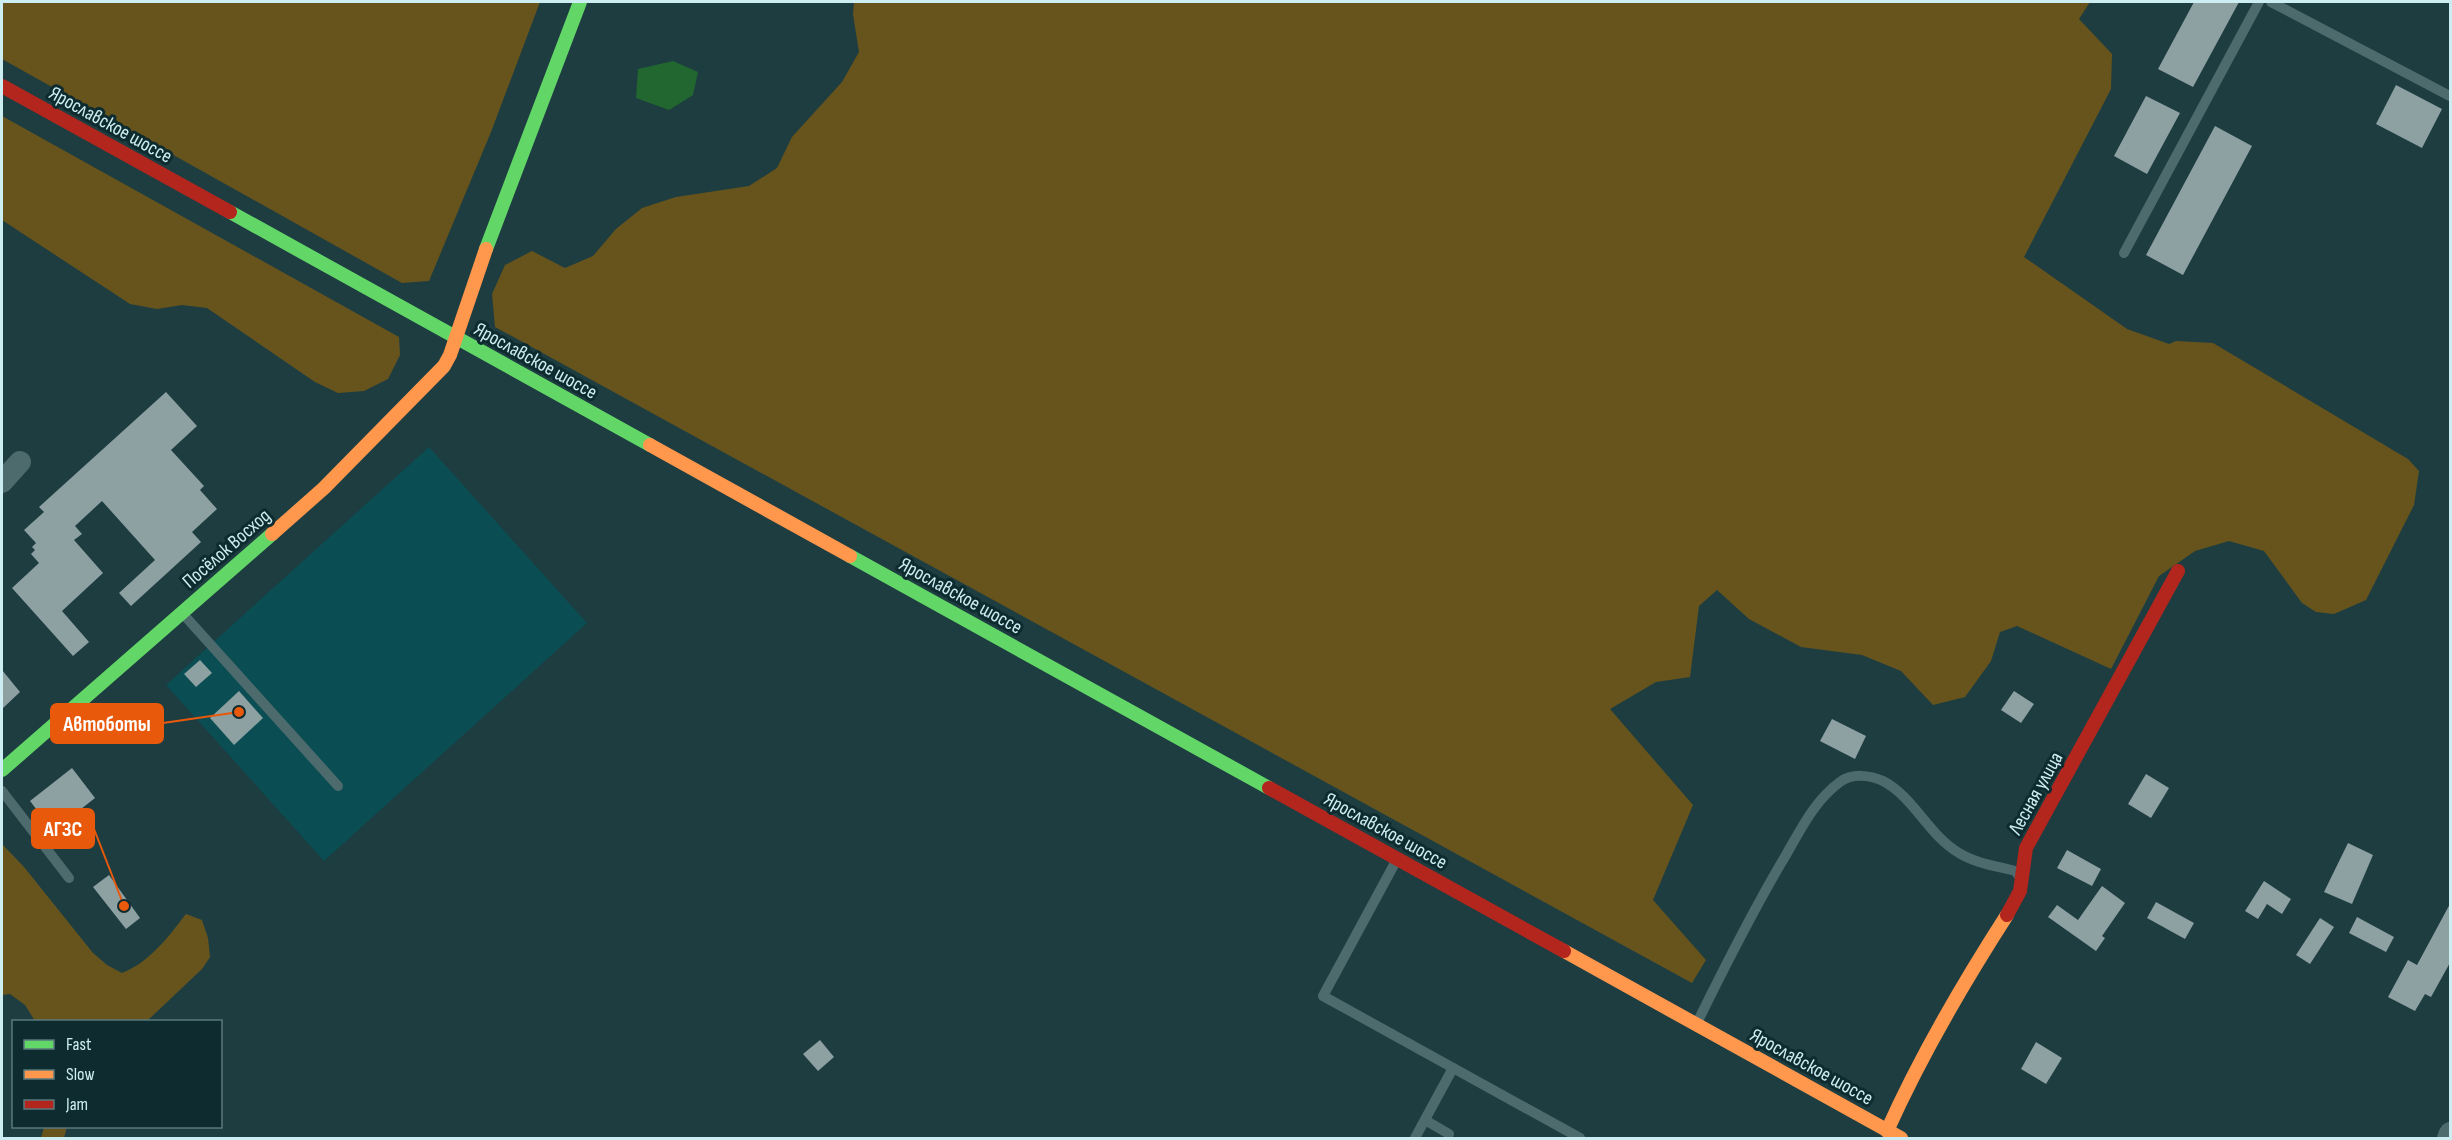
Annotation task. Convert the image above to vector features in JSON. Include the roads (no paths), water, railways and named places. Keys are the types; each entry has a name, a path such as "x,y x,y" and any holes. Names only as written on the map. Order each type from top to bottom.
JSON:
{"main road":[{"name":"Посёлок Восход","path":"2,770 324,488 444,366 450,356 472,282 580,2"},
{"name":"Ярославское шоссе","path":"2,86 1901,1138"},
{"name":"Лесная улица","path":"1887,1131 1912,1075 1960,988 2020,891 2026,848 2178,572"}],"street":[{"path":"2,482 20,462"},
{"path":"2448,1138 2451,1133"}],"lane":[{"path":"2124,253 2259,2"},
{"path":"2271,2 2451,96"},
{"path":"182,613 338,786"},
{"path":"1697,1024 1751,914 1814,807 1841,781 1853,776 1867,776 1891,785 1958,853 1978,862 2015,871 2022,879"},
{"path":"2,791 69,878"},
{"path":"1397,858 1323,996 1580,1138"},
{"path":"1415,1138 1453,1068"},
{"path":"1425,1120 1449,1134"}],"place":[{"name":"Автоботы","path":"239,712"},
{"name":"АГЗС","path":"124,906"}]}
